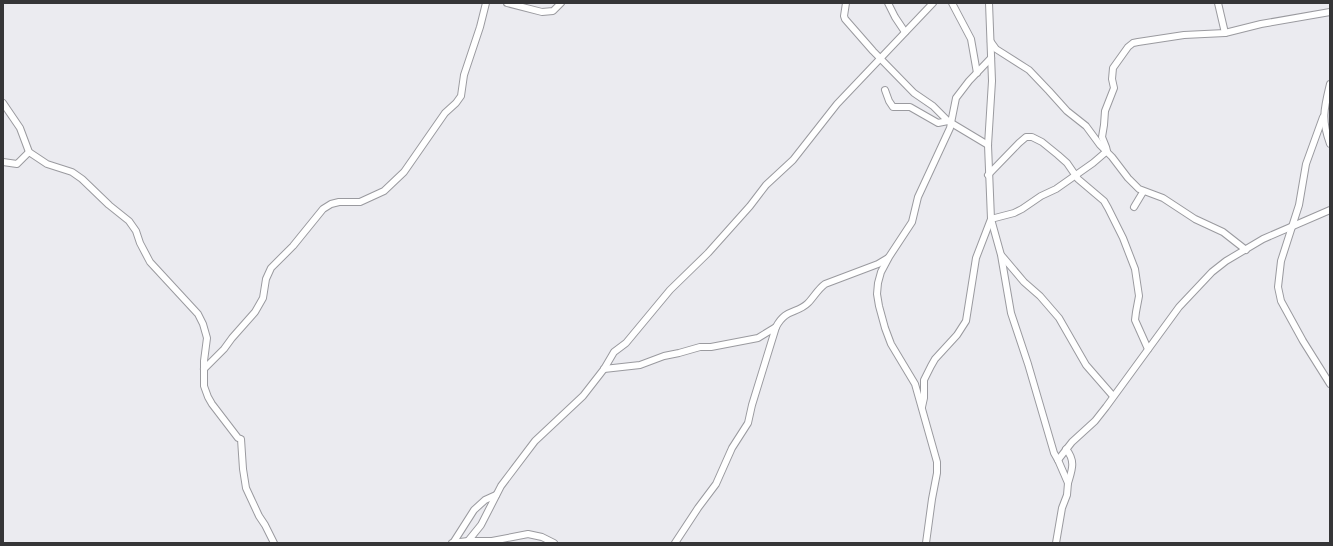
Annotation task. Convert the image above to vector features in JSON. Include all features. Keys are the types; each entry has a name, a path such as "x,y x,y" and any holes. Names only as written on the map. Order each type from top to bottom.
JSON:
{"street":[{"path":"204,369 224,349 255,312 263,298 266,280 271,268 293,246 323,209 331,204 339,202 360,202 384,191 404,172 445,114 461,96 464,74 480,27 486,3"},
{"path":"507,3 542,12 553,10 562,3"},
{"path":"846,3 845,19 914,93 933,106 949,122 988,145"},
{"path":"888,3 905,32"},
{"path":"464,542 481,525 496,495 535,441 574,406 604,369 614,352 626,343 670,290 708,253 750,206 766,185 792,160 837,104 933,3"},
{"path":"952,3 971,40 977,73"},
{"path":"989,3 992,100 988,145 988,175 991,219 1001,255 1011,313 1028,364 1054,453 1068,483"},
{"path":"1218,3 1225,33"},
{"path":"1106,151 1102,135 1105,111 1114,87 1112,81 1113,68 1131,45 1138,42 1184,35 1225,33 1262,24 1330,12"},
{"path":"991,41 996,49 1020,64 1036,78 1062,106 1086,126 1136,187 1143,192 1167,200 1195,219 1223,232 1246,250"},
{"path":"926,543 937,468 934,449 915,384 891,344 885,328 877,294 878,283 889,258 912,222 918,197 944,142 956,98 969,81 991,58"},
{"path":"1330,84 1323,117 1306,164 1298,205 1281,261 1279,293 1281,301 1303,341 1330,384"},
{"path":"885,90 893,107 910,106 938,123 949,122"},
{"path":"3,103 20,128 30,152 36,158 47,164 69,171 82,179 124,217 132,226 150,262 198,314 204,324 207,338 204,386 208,397 238,438 241,438 242,469 246,488 274,543"},
{"path":"1323,117 1330,144"},
{"path":"988,175 1018,143 1029,136 1038,139 1058,155 1075,176 1106,204 1135,269 1139,296 1135,320 1148,349"},
{"path":"991,219 1014,213 1041,196 1056,189 1106,151"},
{"path":"3,162 17,164 30,152"},
{"path":"1134,207 1143,192"},
{"path":"1058,460 1077,436 1095,421 1179,307 1202,282 1226,261 1263,239 1330,210"},
{"path":"922,407 924,398 924,380 930,366 957,335 966,321 976,258 991,219"},
{"path":"1001,255 1024,282 1040,296 1058,318 1086,365 1113,396"},
{"path":"675,543 716,484 732,448 748,423 752,405 779,321 787,314 807,304 825,284 878,264 889,258"},
{"path":"604,369 640,365 664,356 700,347 711,347 758,338 776,327"},
{"path":"1056,543 1062,508 1067,495 1068,483 1073,467 1073,461 1066,449"},
{"path":"453,543 474,510 485,500 496,495"},
{"path":"453,543 492,541 528,534 542,537 554,543"}]}
